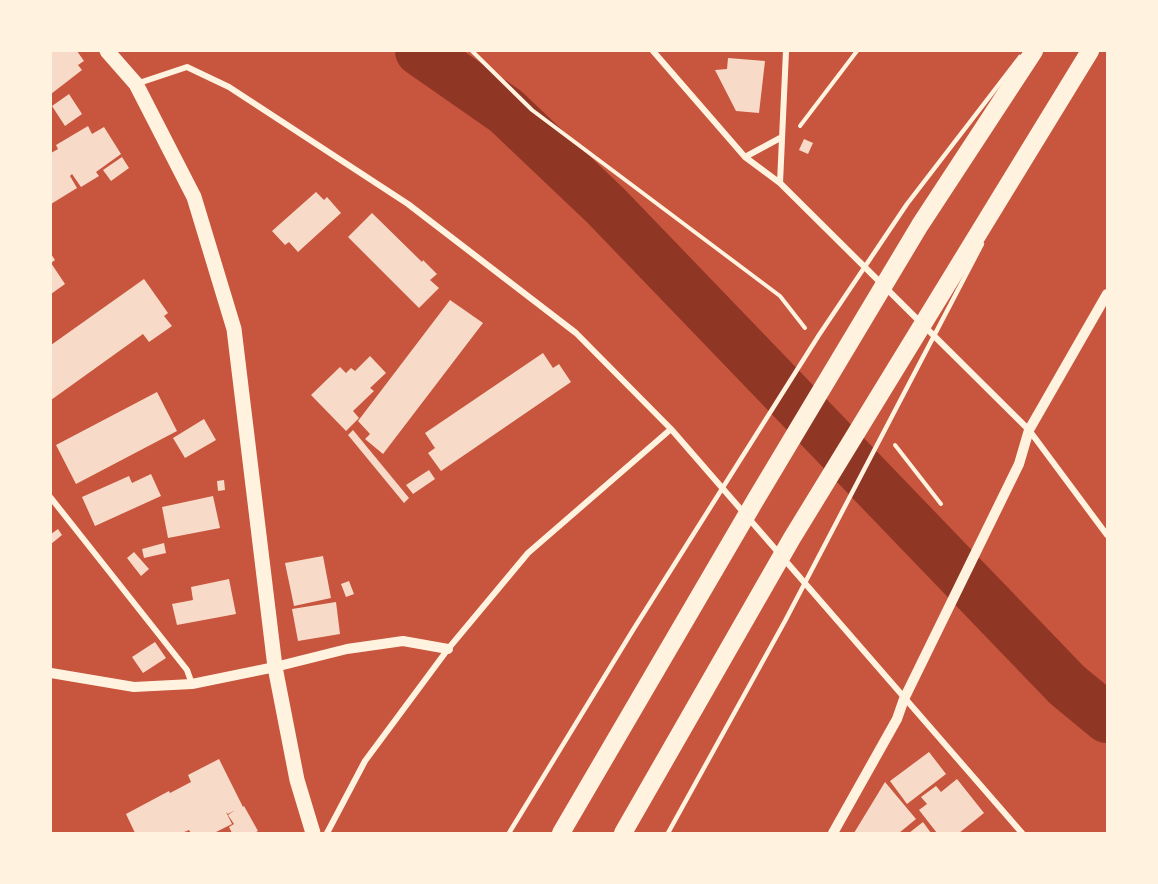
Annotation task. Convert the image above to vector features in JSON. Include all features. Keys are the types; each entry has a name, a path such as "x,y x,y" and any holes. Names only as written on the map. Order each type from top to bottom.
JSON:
{"highway":[{"path":"561,833 920,225 1034,51"},
{"path":"623,833 792,538 965,266 1034,143 1090,51"}],"main road":[{"path":"107,51 136,84 194,197 234,329 275,667 297,780 313,833"}],"street":[{"path":"653,51 745,157 780,183 1029,430 1107,535"},
{"path":"780,183 786,51"},
{"path":"136,84 187,67 229,87 408,204 576,333 671,429 1022,833"},
{"path":"745,157 782,137"},
{"path":"833,833 897,719 904,699 1019,465 1029,430 1107,294"},
{"path":"327,833 365,761 448,649 528,553 671,429"},
{"path":"51,498 187,670 192,684"},
{"path":"51,673 134,687 192,684 347,649 403,641 448,649"}],"lane":[{"path":"509,833 633,630 819,335 907,204 1024,51"},
{"path":"995,218 1034,143"},
{"path":"668,833 785,621 965,266 984,239"}],"path":[{"path":"472,51 532,110 780,296 810,334"},
{"path":"782,137 801,125 858,51"},
{"path":"890,438 941,504"}],"building":[{"path":"77,51 84,61 78,65 82,70 51,94 51,52"},
{"path":"728,58 765,61 759,113 736,111 715,70 727,69"},
{"path":"69,94 82,114 65,126 52,106"},
{"path":"88,126 92,134 104,127 121,154 96,172 99,176 81,187 72,174 70,176 77,188 51,204 51,153 58,149 56,145"},
{"path":"804,139 813,143 808,154 799,150"},
{"path":"122,157 129,168 111,181 103,170"},
{"path":"316,192 324,200 327,197 341,213 298,252 289,242 285,245 272,231"},
{"path":"372,213 437,274 430,280 439,288 419,308 348,237"},
{"path":"51,263 65,284 51,294"},
{"path":"144,279 168,313 164,316 172,326 149,342 143,334 51,400 51,345"},
{"path":"450,300 483,323 383,454 365,439 370,434 358,421"},
{"path":"543,353 553,368 559,364 571,382 441,471 428,453 435,448 425,433"},
{"path":"370,356 386,373 370,388 374,391 353,411 359,418 346,431 311,395 340,367 346,373 351,368 355,371"},
{"path":"157,392 177,431 76,484 56,445"},
{"path":"204,419 216,440 185,458 173,438"},
{"path":"353,430 409,498 404,503 348,435"},
{"path":"429,470 435,479 413,494 406,485"},
{"path":"151,474 161,496 95,526 82,497 129,476 132,483"},
{"path":"224,480 225,490 218,491 217,481"},
{"path":"213,496 220,528 168,538 162,507"},
{"path":"58,529 62,535 51,544 51,534"},
{"path":"164,543 166,553 144,558 142,549"},
{"path":"134,552 149,569 141,576 127,558"},
{"path":"323,556 331,598 294,606 285,563"},
{"path":"229,579 236,614 177,625 172,604 193,600 191,587"},
{"path":"349,581 354,594 346,597 341,584"},
{"path":"336,602 340,634 298,641 292,609"},
{"path":"155,642 166,658 143,673 132,657"},
{"path":"929,752 946,774 907,804 890,781"},
{"path":"219,759 258,831 232,833 229,827 234,824 228,815 235,810 228,814 226,812 232,824 214,833 191,833 189,830 182,833 135,833 126,814 191,782 188,775"},
{"path":"957,779 984,813 959,833 937,833 919,810 927,804 921,797 936,786 941,792"},
{"path":"885,782 916,819 899,833 854,833"},
{"path":"923,822 931,833 909,833"}],"waterway":[{"path":"420,51 506,111 606,206 1067,685 1107,718"}]}
